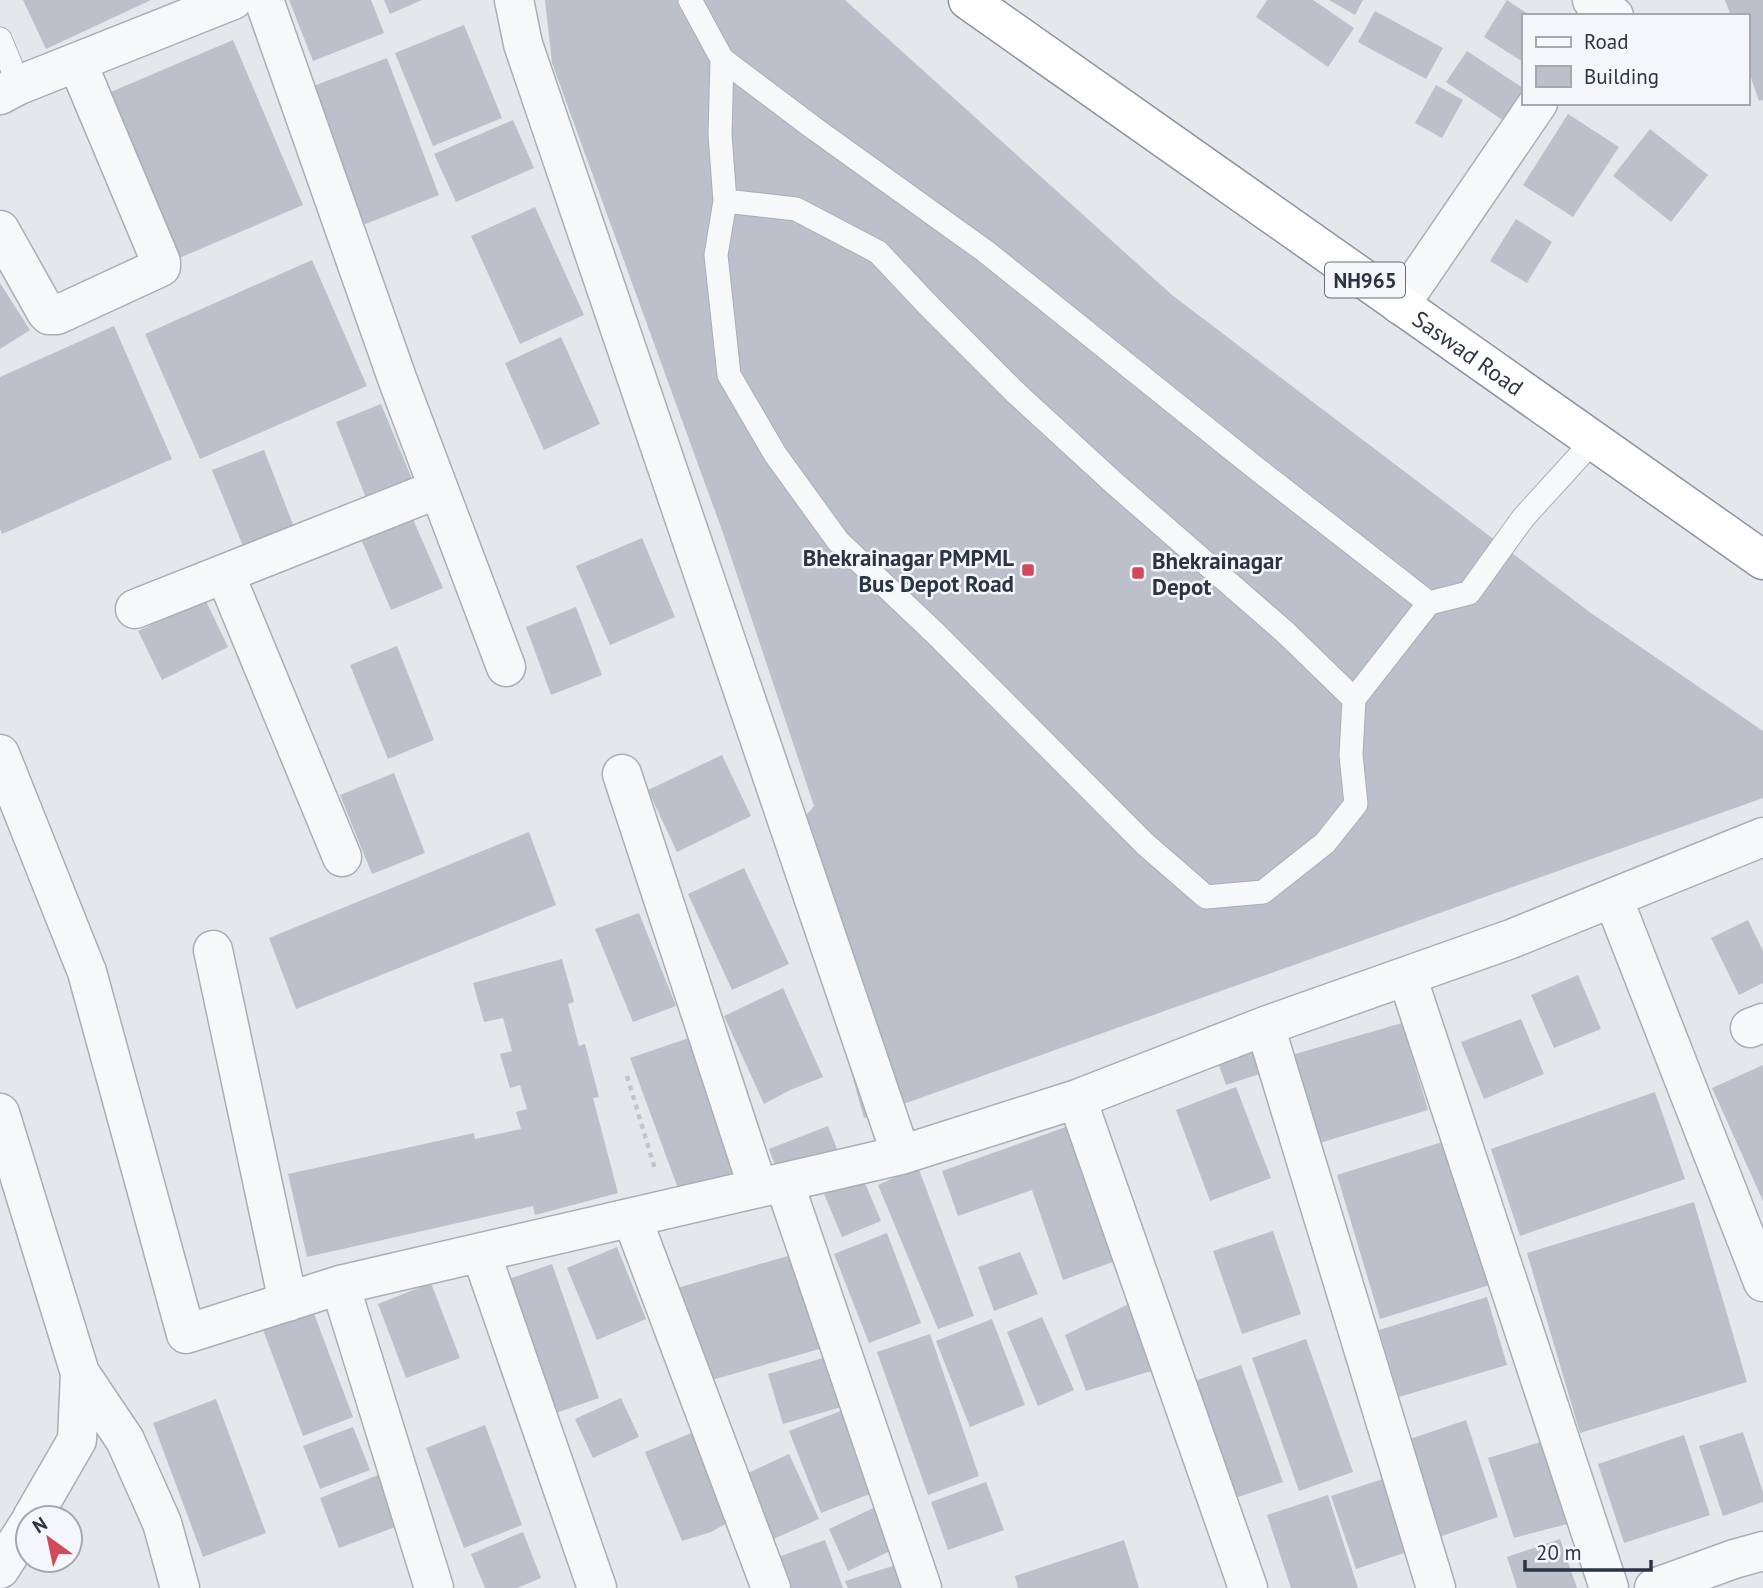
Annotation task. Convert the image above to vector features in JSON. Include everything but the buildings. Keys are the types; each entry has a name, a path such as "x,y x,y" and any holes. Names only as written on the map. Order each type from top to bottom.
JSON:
{"highway":[{"name":"Saswad Road","path":"968,0 1763,560"}],"street":[{"path":"10,90 233,0"},
{"path":"264,0 398,381 506,667"},
{"path":"514,0 523,44 901,1155"},
{"path":"0,230 49,315 57,316 161,267 77,62"},
{"path":"1400,304 1537,105"},
{"path":"135,609 438,489"},
{"path":"225,574 342,857"},
{"path":"0,754 87,972 186,1334 340,1286 901,1155 1077,1099 1265,1026 1511,939 1763,837"},
{"path":"622,774 771,1185 922,1588"},
{"path":"1613,898 1763,1282"},
{"path":"213,950 288,1301"},
{"path":"1406,976 1609,1588"},
{"path":"1265,1026 1436,1588"},
{"path":"1077,1099 1248,1588"},
{"path":"0,1112 80,1373 125,1440 162,1523 180,1588"},
{"path":"650,1214 771,1588"},
{"path":"481,1253 597,1588"},
{"path":"340,1286 435,1588"},
{"path":"40,1504 77,1440 80,1373"},
{"path":"0,1569 14,1547"},
{"path":"1654,1588 1747,1566"}],"lane":[{"path":"690,0 722,59 985,251 1429,603"},
{"path":"0,39 10,90"},
{"path":"722,59 720,135 725,201 716,255 729,375 775,454 838,541 936,634 1145,844 1206,897 1263,892 1325,843 1356,804 1351,755 1354,699 1429,603 1469,593 1523,518 1594,440"},
{"path":"725,201 796,209 878,252 1017,394 1114,483 1285,632 1354,699"}],"path":[{"path":"627,1076 650,1214"}],"place":[{"name":"Bhekrainagar PMPML Bus Depot Road","path":"1028,570"},
{"name":"Bhekrainagar Depot","path":"1138,573"}]}
